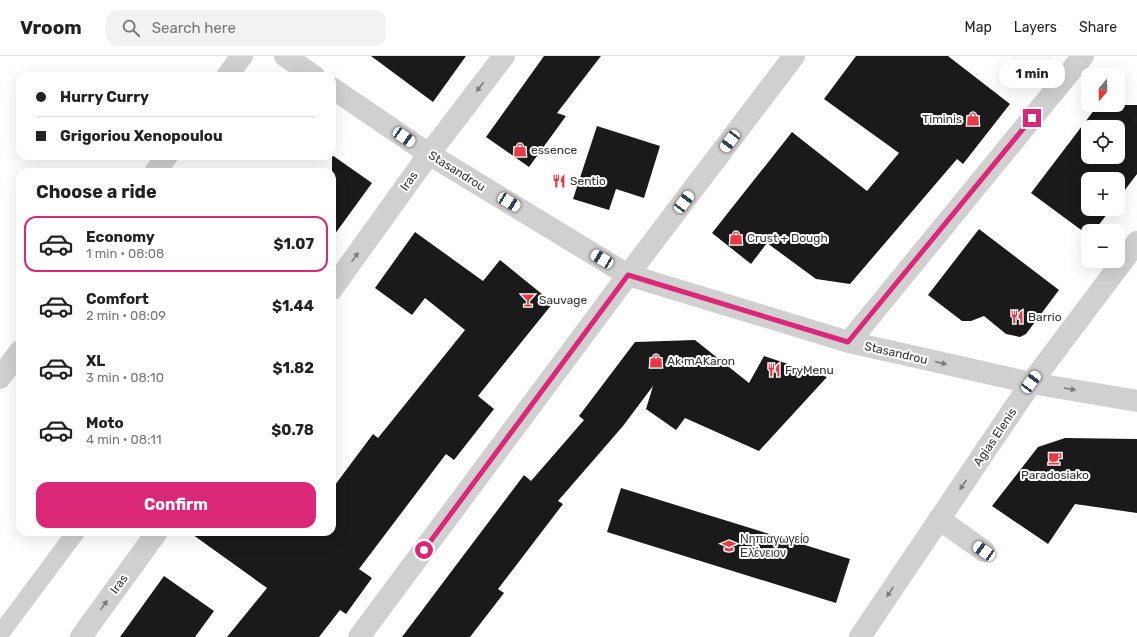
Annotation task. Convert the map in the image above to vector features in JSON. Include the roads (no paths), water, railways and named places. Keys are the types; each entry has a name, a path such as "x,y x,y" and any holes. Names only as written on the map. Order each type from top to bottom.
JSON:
{"street":[{"path":"230,72 242,56"},
{"path":"285,56 308,72"},
{"name":"Iras","path":"336,283 429,154 504,56"},
{"path":"359,637 628,275 794,56"},
{"path":"848,342 1083,56"},
{"name":"Stasandrou","path":"336,91 429,154 628,275 848,342 1031,382 1137,401"},
{"name":"Agias Elenis","path":"860,637 1031,382 1137,242"},
{"path":"0,378 16,356"},
{"path":"939,520 984,551"},
{"name":"Iras","path":"81,637 154,536"}],"lane":[{"path":"0,634 73,536"}],"place":[{"name":"Timinis","path":"973,119"},
{"name":"essence","path":"520,150"},
{"name":"Sentio","path":"559,181"},
{"name":"Crust + Dough","path":"736,238"},
{"name":"Sauvage","path":"528,300"},
{"name":"Barrio","path":"1017,317"},
{"name":"Ak mAKaron","path":"656,361"},
{"name":"FryMenu","path":"774,370"},
{"name":"Paradosiako","path":"1055,458"},
{"name":"Νηπιαγωγείο Ελένειον","path":"729,546"}]}
